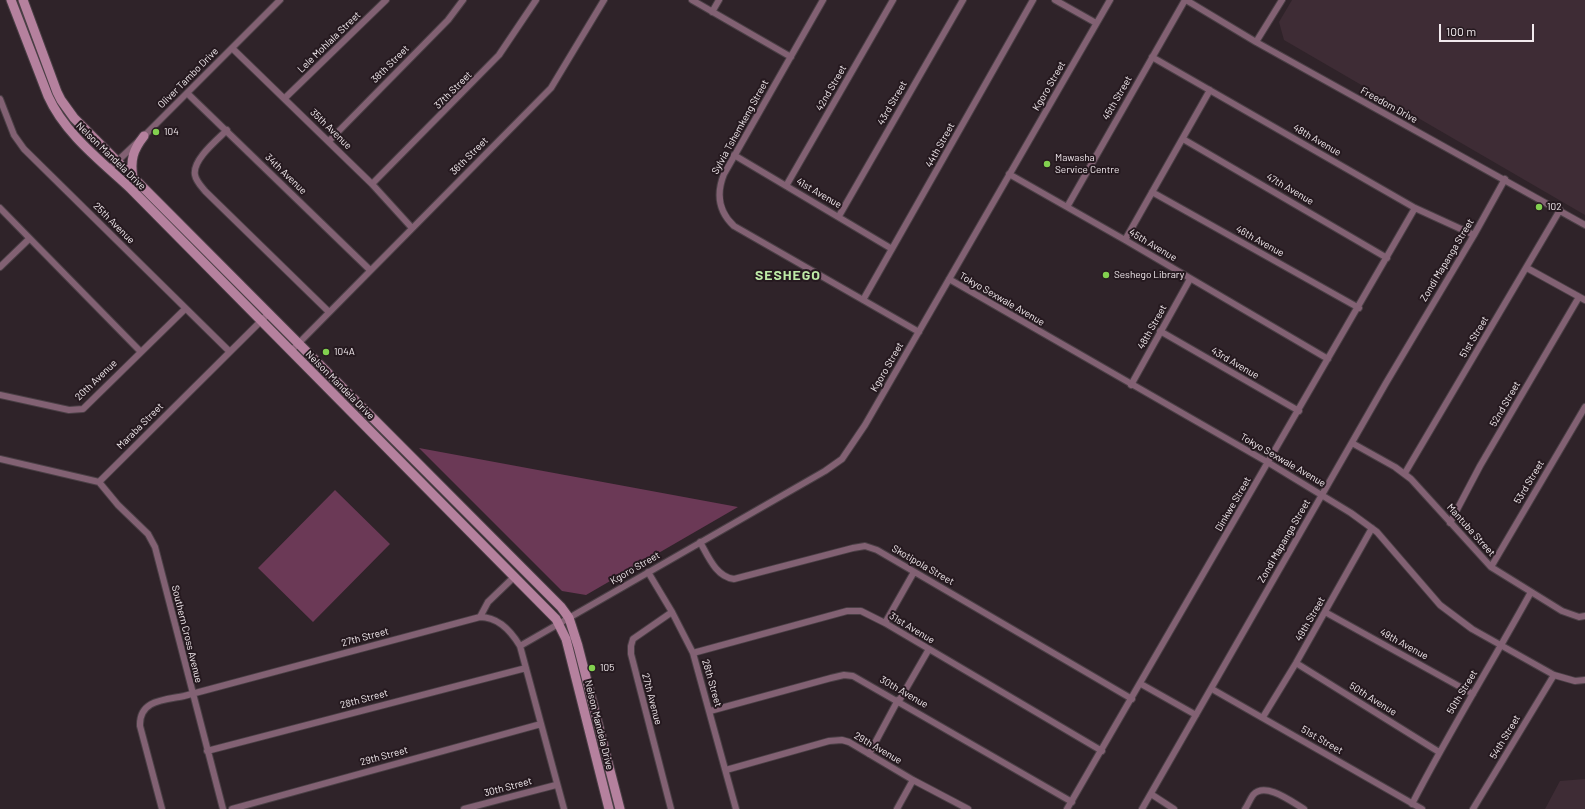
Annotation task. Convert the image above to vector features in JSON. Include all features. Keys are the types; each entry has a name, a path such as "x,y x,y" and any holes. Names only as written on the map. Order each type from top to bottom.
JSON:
{"main road":[{"name":"Nelson Mandela Drive","path":"23,0 61,100 74,118 552,596 568,618 580,651 620,809"},
{"name":"Nelson Mandela Drive","path":"13,1 54,109 66,126 546,606 559,623 566,639 609,809"},
{"path":"133,178 131,163 132,154 144,136"}],"street":[{"name":"Oliver Tambo Drive","path":"109,169 280,0"},
{"name":"Lele Mohlala Street","path":"285,98 386,0"},
{"name":"38th Street","path":"329,141 448,20 463,0"},
{"name":"37th Street","path":"372,184 499,55 536,0"},
{"name":"36th Street","path":"291,351 551,88 604,0"},
{"path":"692,0 791,57"},
{"path":"712,12 719,0"},
{"name":"Sylvia Tshemkeng Street","path":"823,0 734,155 719,185 720,206 728,220 734,226 919,332"},
{"name":"42nd Street","path":"786,186 893,0"},
{"name":"43rd Street","path":"839,216 963,0"},
{"name":"44th Street","path":"863,300 1033,0"},
{"path":"1055,0 1096,23"},
{"name":"Kgoro Street","path":"520,646 825,471 842,459 859,435 1110,0"},
{"name":"Freedom Drive","path":"1185,0 1375,109 1505,179 1585,225"},
{"name":"45th Street","path":"1067,207 1185,0"},
{"path":"1256,42 1282,0"},
{"name":"35th Avenue","path":"232,48 329,141 372,184 412,228"},
{"name":"48th Avenue","path":"1152,57 1415,208 1474,236"},
{"path":"1125,240 1210,90"},
{"name":"34th Avenue","path":"187,93 227,130 370,270"},
{"name":"25th Avenue","path":"0,99 14,135 24,149 229,351"},
{"path":"227,130 196,163 195,175 197,182 204,191 329,312"},
{"name":"47th Avenue","path":"1183,138 1387,258"},
{"name":"41st Avenue","path":"734,155 839,216 892,249"},
{"name":"45th Avenue","path":"1009,174 1328,359"},
{"name":"Zondi Mapanga Street","path":"1142,809 1352,443 1474,236 1505,179"},
{"name":"46th Avenue","path":"1152,192 1359,308"},
{"path":"0,208 140,351"},
{"name":"Dinkwe Street","path":"1067,809 1359,308 1415,208"},
{"name":"51st Street","path":"1405,473 1560,210"},
{"path":"0,267 29,239"},
{"path":"1527,268 1582,299"},
{"name":"Tokyo Sexwale Avenue","path":"949,279 1269,463 1322,495 1372,528 1440,605 1472,629 1554,675 1571,680 1585,680"},
{"name":"48th Street","path":"1131,385 1190,279"},
{"name":"52nd Street","path":"1450,523 1480,466 1582,299"},
{"name":"20th Avenue","path":"0,395 69,410 79,410 87,406 140,351 185,309"},
{"name":"Maraba Street","path":"99,482 268,313"},
{"name":"43rd Avenue","path":"1160,331 1299,411"},
{"name":"53rd Street","path":"1491,566 1585,407"},
{"name":"Mantuba Street","path":"1352,443 1405,473 1415,482 1450,523 1491,566 1562,611 1579,617 1585,616"},
{"path":"0,459 99,482"},
{"name":"Southern Cross Avenue","path":"99,482 118,505 148,534 155,547 223,809"},
{"name":"49th Street","path":"1263,717 1296,663 1372,528"},
{"name":"Skotipola Street","path":"700,542 717,571 730,579 742,578 862,546 877,550 1132,699"},
{"name":"28th Street","path":"648,572 672,612 693,653 736,809"},
{"path":"885,623 914,572"},
{"path":"480,617 488,602 515,576"},
{"name":"50th Street","path":"1412,804 1439,752 1502,646 1531,592"},
{"name":"31st Avenue","path":"693,653 853,610 868,614 885,623 1102,751"},
{"name":"27th Avenue","path":"671,809 631,654 631,646 633,639 672,612"},
{"name":"49th Avenue","path":"1325,612 1473,694"},
{"name":"27th Street","path":"162,809 140,726 141,714 151,703 192,694 480,617 490,618 499,622 512,635 520,646 556,785 564,809"},
{"path":"869,754 929,649"},
{"name":"50th Avenue","path":"1296,663 1439,752"},
{"name":"28th Street","path":"207,751 526,668"},
{"name":"30th Avenue","path":"710,711 844,675 861,679 1072,802"},
{"name":"54th Street","path":"1473,809 1554,675"},
{"path":"1141,684 1196,715"},
{"name":"51st Street","path":"1212,689 1422,809"},
{"name":"29th Street","path":"232,809 541,724"},
{"name":"29th Avenue","path":"726,770 836,740 849,742 913,780 968,809"},
{"path":"897,809 913,780"},
{"name":"30th Street","path":"464,809 556,785"},
{"path":"1245,809 1253,794 1259,790 1268,790 1304,809"},
{"path":"1151,794 1174,809"}],"shaded area":[{"path":"1292,0 1585,0 1585,215 1284,40 1279,22"},
{"path":"419,448 738,507 586,595 562,591"},
{"path":"335,490 390,544 313,622 258,568"},
{"path":"1585,779 1585,809 1545,809 1560,781"}],"place":[{"name":"104","path":"156,132"},
{"name":"Mawasha Service Centre","path":"1047,164"},
{"name":"102","path":"1539,207"},
{"name":"Seshego Library","path":"1106,275"},
{"name":"104A","path":"326,352"},
{"name":"105","path":"592,668"}],"district":[{"name":"SESHEGO","path":"788,275"}]}
